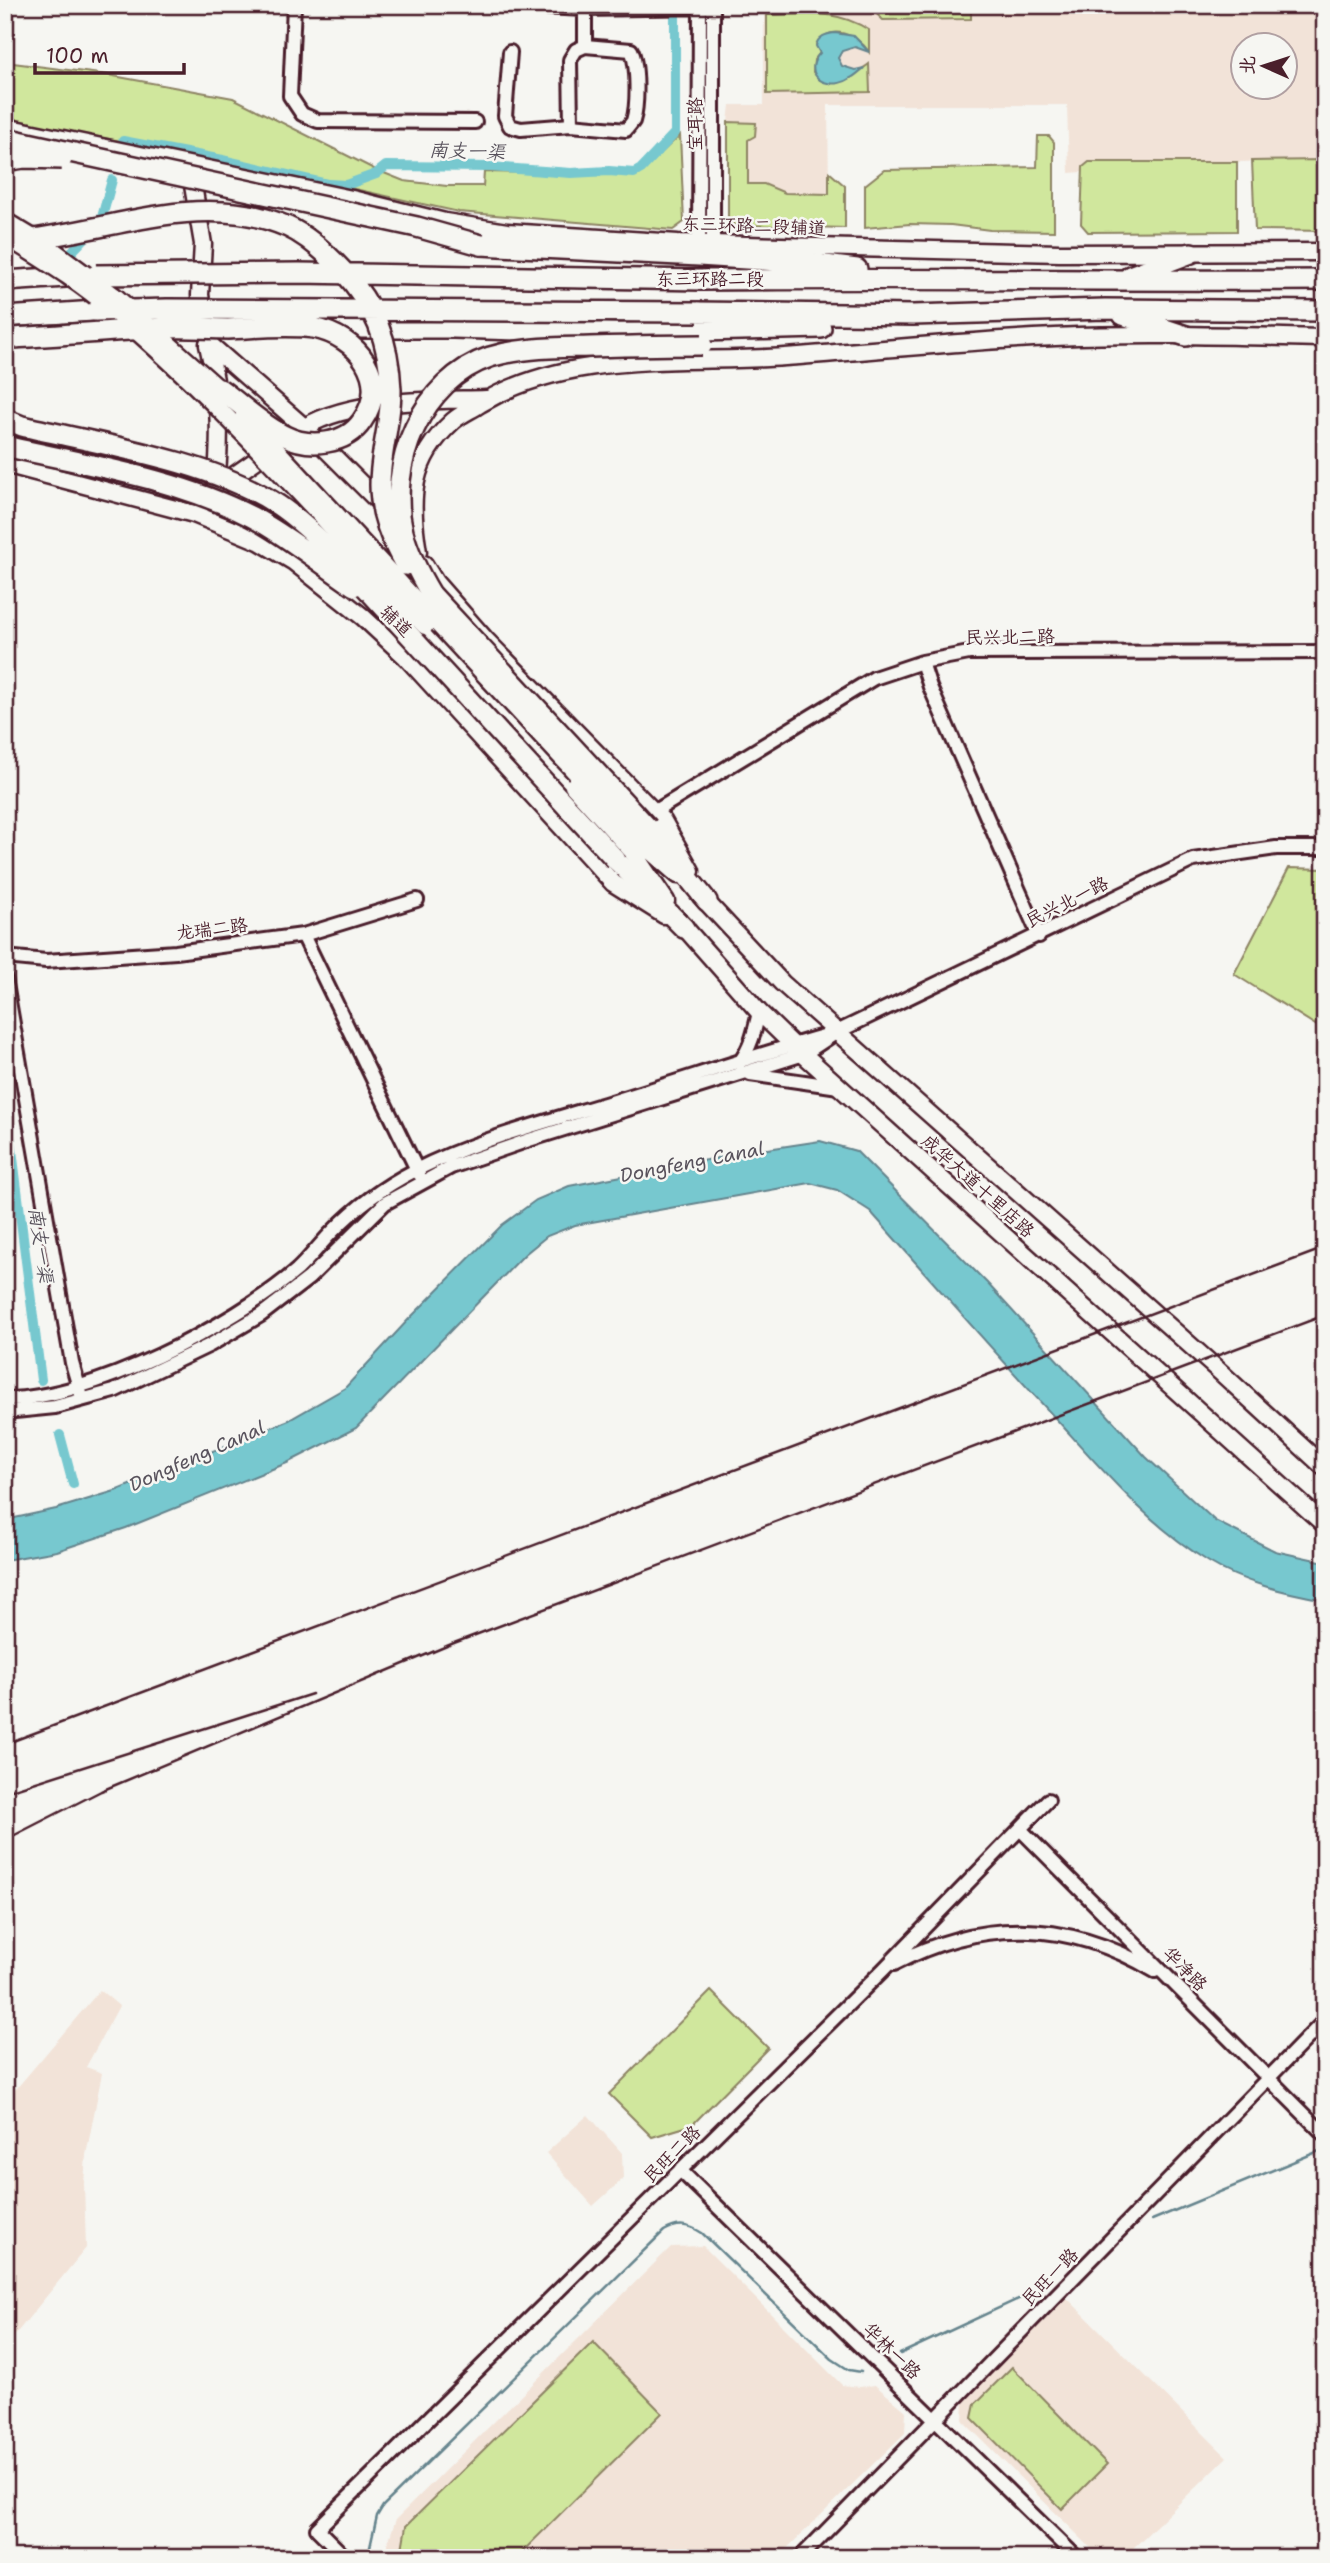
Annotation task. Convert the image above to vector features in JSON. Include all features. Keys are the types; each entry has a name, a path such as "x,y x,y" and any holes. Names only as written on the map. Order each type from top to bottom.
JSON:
{"highway":[{"path":"5,138 418,227 481,246"},
{"path":"5,161 24,158 65,159 414,239 481,246 704,248 907,278"},
{"path":"5,244 143,218 202,210 238,212 289,227 328,255 357,286 372,310 385,341 389,362 391,414 380,485 390,539 407,568 638,839 684,928"},
{"path":"1116,281 1191,253"},
{"name":"东三环路二段","path":"5,281 96,275 299,273 702,280 1325,280"},
{"name":"东三环路二段","path":"5,317 96,311 194,309 913,315 1105,309 1325,311"},
{"path":"1105,309 1186,336"},
{"path":"431,594 411,561 402,529 401,471 409,440 425,409 445,386 465,370 488,358 543,347 700,339 821,328 913,315"},
{"path":"5,339 171,328 453,328 700,339"},
{"path":"220,389 285,436 324,443 346,436 359,425 373,399 375,388 368,364 350,344 337,336 313,328"},
{"path":"5,419 22,426 198,469 242,485 277,504 307,527 384,608 707,901"},
{"path":"5,446 169,484 220,502 282,534 384,608"}],"main road":[{"name":"东三环路二段辅道","path":"5,127 507,232 704,248 1060,253 1325,253"},
{"path":"5,156 61,138"},
{"path":"190,165 202,244 200,295 219,397 221,430 216,488"},
{"path":"5,221 50,248 117,298 220,389 638,839"},
{"path":"5,236 55,267 110,307 207,396 492,695 638,839"},
{"path":"418,551 412,511 413,491 417,472 426,454 454,420 488,399 558,373 610,363 765,358 1056,337 1325,338"},
{"path":"208,343 304,427 377,498 418,551 435,582 447,597 567,725 638,839"},
{"path":"194,514 216,488 304,427 338,414 364,408 414,402 488,399"},
{"name":"辅道","path":"5,464 194,514 259,541 294,562 363,617 406,657 613,883 684,928"},
{"name":"成华大道十里店路","path":"707,901 782,983 1325,1468"},
{"name":"成华大道十里店路","path":"684,928 759,1012 798,1049 1325,1525"}],"street":[{"path":"294,5 290,96 302,114 318,121 475,122"},
{"path":"499,5 585,9 707,6"},
{"name":"宝耳路","path":"704,248 707,6"},
{"path":"585,9 585,46"},
{"path":"510,52 505,116 510,126 521,129 571,125 626,130 633,121 636,90 635,58 631,50 585,46 576,50 570,60 571,125"},
{"name":"民兴北二路","path":"638,839 874,678 922,662 969,653 1325,652"},
{"path":"922,662 930,687 1039,936"},
{"name":"民兴北一路","path":"420,1175 451,1167 798,1049 1193,860 1276,848 1325,848"},
{"name":"龙瑞二路","path":"5,957 46,961 176,952 303,935 418,901"},
{"path":"303,935 420,1175"},
{"path":"5,978 72,1363 83,1401"},
{"path":"759,1012 741,1068 840,1087"},
{"path":"5,1398 56,1393 79,1387 117,1374 166,1352 254,1302 298,1268 335,1228 378,1191 420,1175"},
{"path":"5,1412 55,1407 114,1391 155,1373 261,1315 309,1278 384,1203 420,1175"},
{"name":"民旺二路","path":"346,2558 317,2529 883,1970 1048,1800"},
{"name":"华净路","path":"1020,1829 1325,2135"},
{"path":"883,1970 929,1948 964,1937 1003,1930 1038,1930 1099,1943 1145,1965 1176,1985"},
{"name":"民旺一路","path":"800,2558 1325,2020"},
{"name":"华林一路","path":"680,2170 1077,2558"}],"shaded area":[{"path":"764,5 1325,5 1325,160 1090,162 1083,167 1083,172 1069,173 1067,105 828,105 829,194 785,193 764,184 748,184 748,140 756,123 728,122 730,105 764,105"},
{"path":"100,1990 119,2006 86,2067 102,2073 86,2155 86,2248 5,2347 5,2102"},
{"path":"588,2115 622,2153 623,2179 593,2206 546,2153"},
{"path":"703,2246 842,2385 875,2385 906,2411 905,2433 777,2558 389,2558 384,2553 396,2519 671,2247"},
{"path":"1066,2297 1227,2457 1123,2558 1101,2558 963,2421 964,2400"}],"green space":[{"path":"867,5 971,5 971,19 883,20"},
{"path":"767,15 832,16 844,18 869,30 869,52 858,40 844,33 829,34 822,38 816,44 820,53 814,60 813,72 820,80 835,82 846,79 869,64 870,92 767,94"},
{"path":"5,62 108,75 233,98 374,169 404,181 447,186 483,186 484,172 638,175 680,135 684,222 673,230 459,212 213,158 5,120"},
{"path":"728,122 756,123 755,136 748,140 748,184 764,184 785,193 829,194 829,172 845,186 845,228 734,225 728,217"},
{"path":"1038,136 1049,136 1054,142 1054,231 990,230 910,224 865,228 865,185 884,170 1037,167"},
{"path":"1325,160 1325,231 1255,230 1252,161"},
{"path":"1089,162 1237,162 1237,231 1088,232 1081,224 1083,167"},
{"path":"1289,868 1325,869 1325,1031 1234,974"},
{"path":"711,1991 768,2048 692,2125 652,2137 609,2094"},
{"path":"593,2342 662,2413 516,2558 403,2558 401,2555 406,2526"},
{"path":"1012,2367 1107,2464 1062,2509 972,2418 975,2404"}],"water":[{"path":"835,33 854,36 869,52 855,47 842,51 838,58 842,66 855,70 864,68 846,81 831,84 816,76 814,65 820,53 816,46 819,40"},
{"path":"820,1141 856,1151 987,1283 1146,1457 1215,1521 1275,1551 1325,1562 1325,1600 1236,1576 1209,1562 1167,1532 1093,1460 870,1211 837,1190 810,1183 575,1225 547,1236 525,1254 356,1428 287,1463 126,1528 57,1551 5,1560 5,1520 56,1509 115,1491 289,1420 345,1388 502,1225 536,1200 569,1186"}],"waterway":[{"name":"南支一渠","path":"123,141 328,184 346,185 376,174 386,166 634,173 675,133 675,5"},
{"name":"南支一渠","path":"62,262 101,221 112,180"},
{"name":"南支一渠","path":"5,1114 11,1142 41,1380"},
{"name":"南支一渠","path":"60,1435 73,1484"},
{"path":"1152,2220 1324,2149"},
{"path":"368,2556 377,2516 383,2506 669,2228 683,2226 702,2233 832,2359 849,2370 861,2372"},
{"path":"900,2354 1042,2288"}],"railway":[{"path":"5,1744 1325,1248"},
{"path":"5,1840 101,1791 454,1643 1325,1315"},
{"path":"5,1792 312,1694"}],"water label":[{"name":"Dongfeng Canal","path":"692,1162"},
{"name":"Dongfeng Canal","path":"197,1456"}]}
